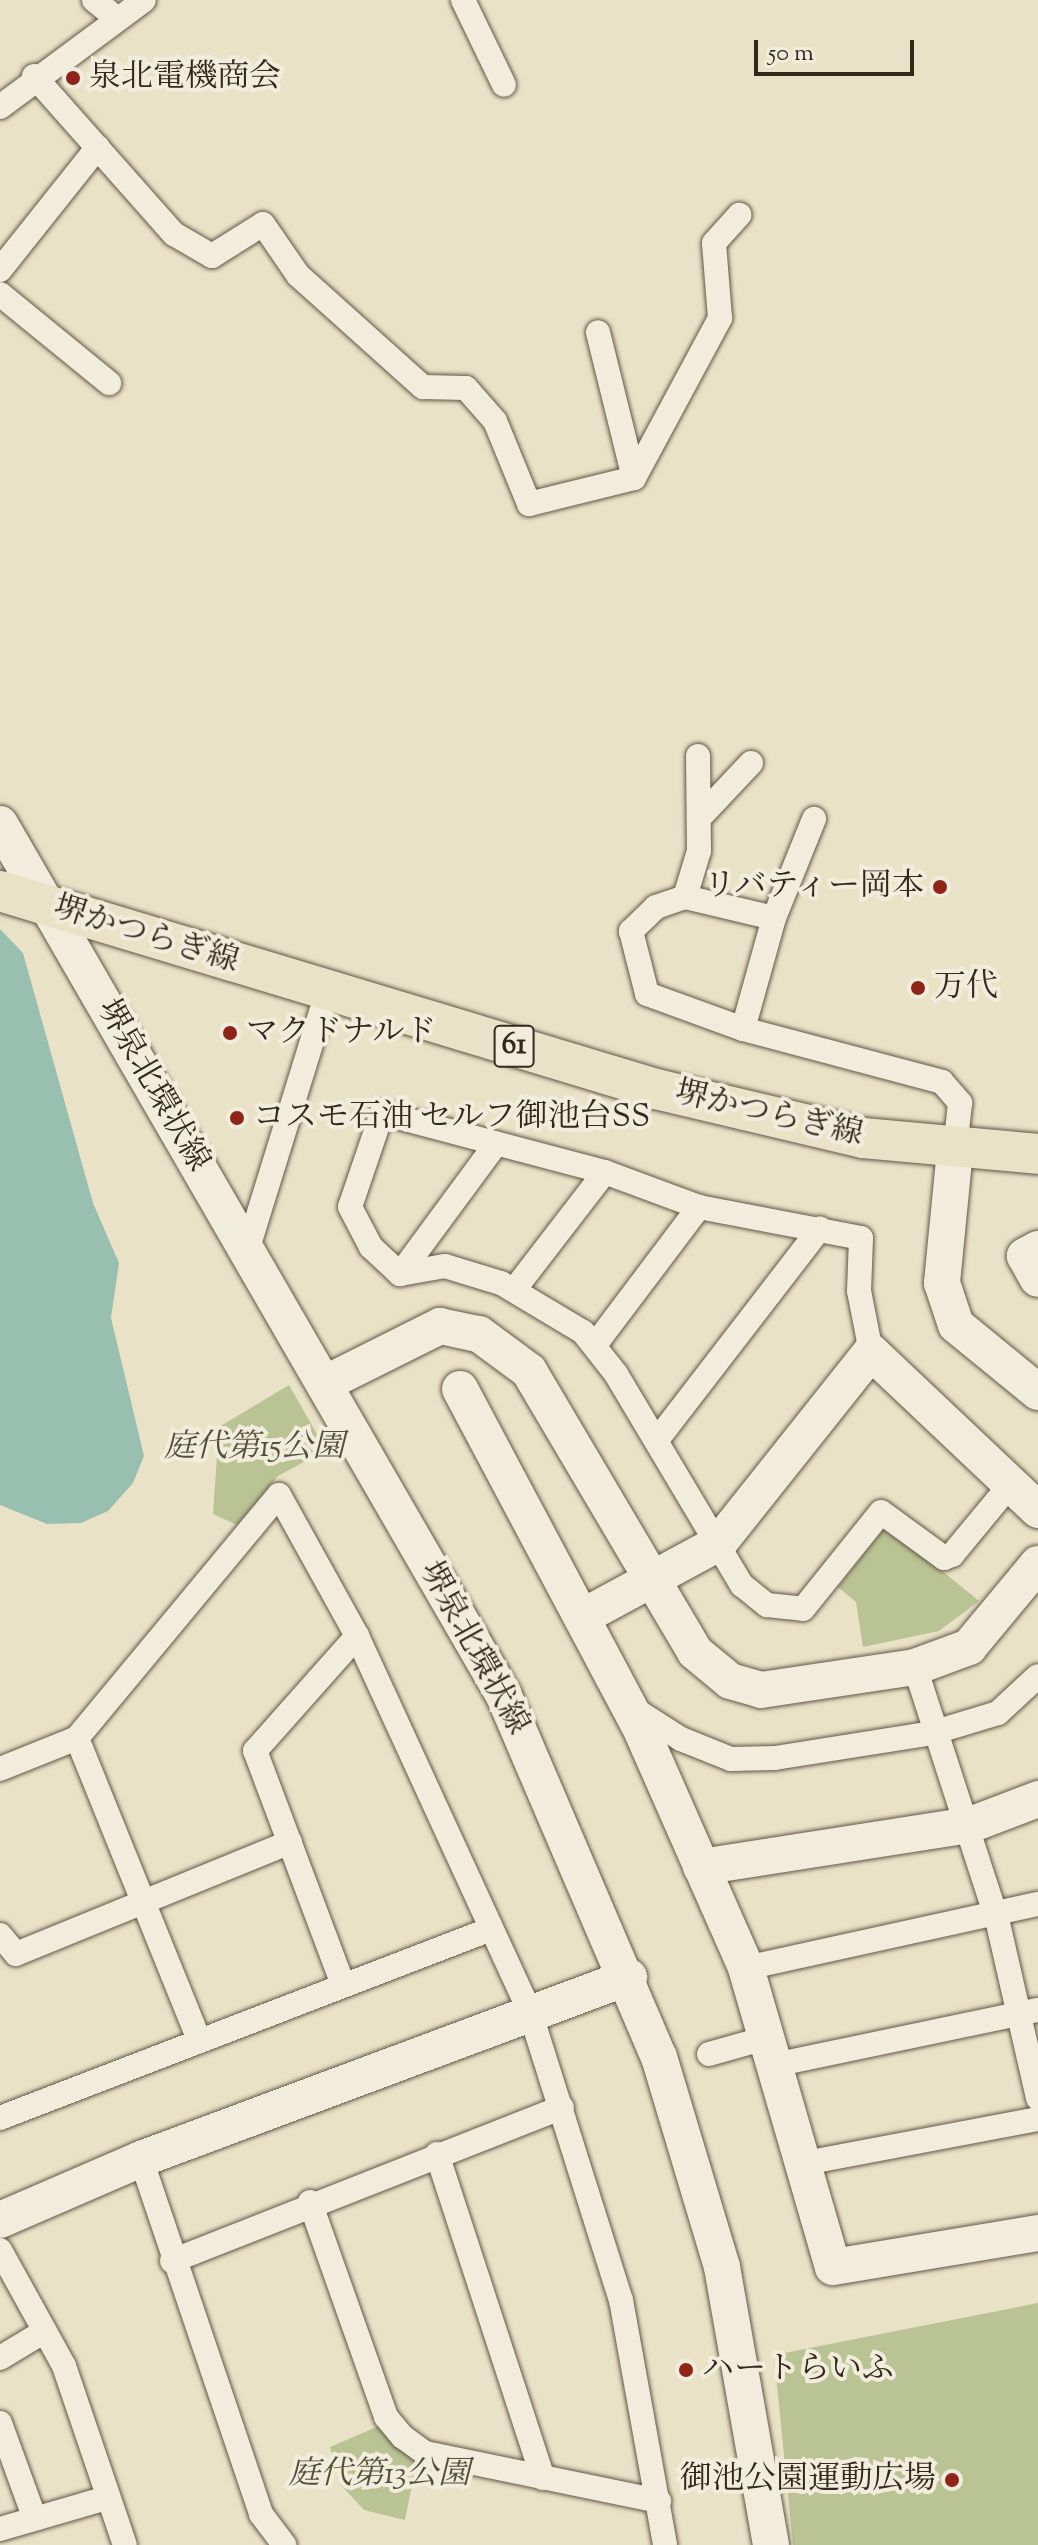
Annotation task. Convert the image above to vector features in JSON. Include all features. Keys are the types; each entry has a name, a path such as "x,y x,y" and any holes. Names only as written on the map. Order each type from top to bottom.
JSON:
{"main road":[{"name":"堺かつらぎ線","path":"0,891 656,1089 863,1138 955,1150 1038,1154"}],"street":[{"path":"94,0 116,18"},
{"path":"0,107 34,76 144,0"},
{"path":"463,0 504,85"},
{"path":"34,76 174,234 212,256 263,224 298,275 423,387 466,388 495,421 529,504 634,478 720,318 714,243 739,215"},
{"path":"0,270 98,147"},
{"path":"0,294 109,383"},
{"path":"598,332 634,478"},
{"path":"685,897 703,814 698,756"},
{"path":"703,814 751,763"},
{"path":"743,1029 774,918 814,819"},
{"name":"堺泉北環状線","path":"0,824 504,1696 629,1977 722,2267 771,2545"},
{"path":"774,918 685,897 656,907 631,931 647,994 743,1029 942,1082 960,1103 942,1283 956,1325 1038,1392"},
{"path":"247,1251 328,990"},
{"path":"400,1274 371,1247 350,1207 382,1113 605,1172 699,1207 861,1238 859,1291 871,1352 1009,1486 1038,1510"},
{"path":"400,1274 496,1144"},
{"path":"514,1290 605,1172"},
{"path":"595,1345 699,1207"},
{"path":"657,1440 820,1228"},
{"path":"1038,1249 1025,1256 1038,1279"},
{"path":"400,1274 445,1266 514,1290 595,1345 752,1596 778,1609 803,1609 881,1512 944,1558 1009,1486"},
{"path":"324,1384 440,1326 479,1334 529,1371 695,1652 730,1681 761,1690 915,1667 969,1647 1038,1564"},
{"path":"582,1617 719,1543 871,1352"},
{"path":"460,1389 629,1705 746,1968 833,2267 1038,2233"},
{"path":"0,1769 77,1738 279,1495 357,1636 531,2015 621,2300 665,2545"},
{"path":"342,1982 255,1751 357,1636"},
{"path":"915,1667 932,1733 970,1825 1029,2013 1038,2098"},
{"path":"629,1705 681,1739 731,1759 932,1733 998,1713 1038,1676"},
{"path":"77,1738 198,2038"},
{"path":"701,1867 970,1825 1038,1799"},
{"path":"0,1935 16,1954 290,1842"},
{"path":"746,1968 997,1919 1038,1904"},
{"path":"0,2118 342,1982 491,1929"},
{"path":"0,2220 141,2159 629,1977"},
{"path":"709,2054 770,2052 1029,2013"},
{"path":"172,2261 310,2202 562,2107"},
{"path":"805,2163 1038,2119"},
{"path":"437,2154 543,2478"},
{"path":"141,2159 172,2261 261,2514 284,2545"},
{"path":"310,2202 386,2417 403,2437 425,2453 659,2501"},
{"path":"0,2250 64,2366 125,2545"},
{"path":"0,2358 45,2331"},
{"path":"0,2423 35,2519"},
{"path":"0,2529 107,2498"}],"green space":[{"name":"庭代第15公園","path":"289,1385 326,1450 278,1476 237,1525 213,1514 219,1427"},
{"path":"892,1530 979,1601 939,1631 863,1647 856,1602 838,1587 882,1531"},
{"path":"1038,2303 1038,2545 793,2545 774,2355"},
{"name":"庭代第13公園","path":"379,2426 417,2460 405,2520 364,2510 341,2485 330,2447"}],"shaded area":[{"path":"0,929 23,953 93,1203 119,1263 111,1318 144,1456 133,1483 108,1511 81,1523 47,1524 0,1505"}],"place":[{"name":"泉北電機商会","path":"73,78"},
{"name":"リバティー岡本","path":"940,887"},
{"name":"万代","path":"918,988"},
{"name":"マクドナルド","path":"230,1033"},
{"name":"コスモ石油 セルフ御池台SS","path":"237,1118"},
{"name":"ハートらいふ","path":"686,2370"},
{"name":"御池公園運動広場","path":"952,2480"}]}
